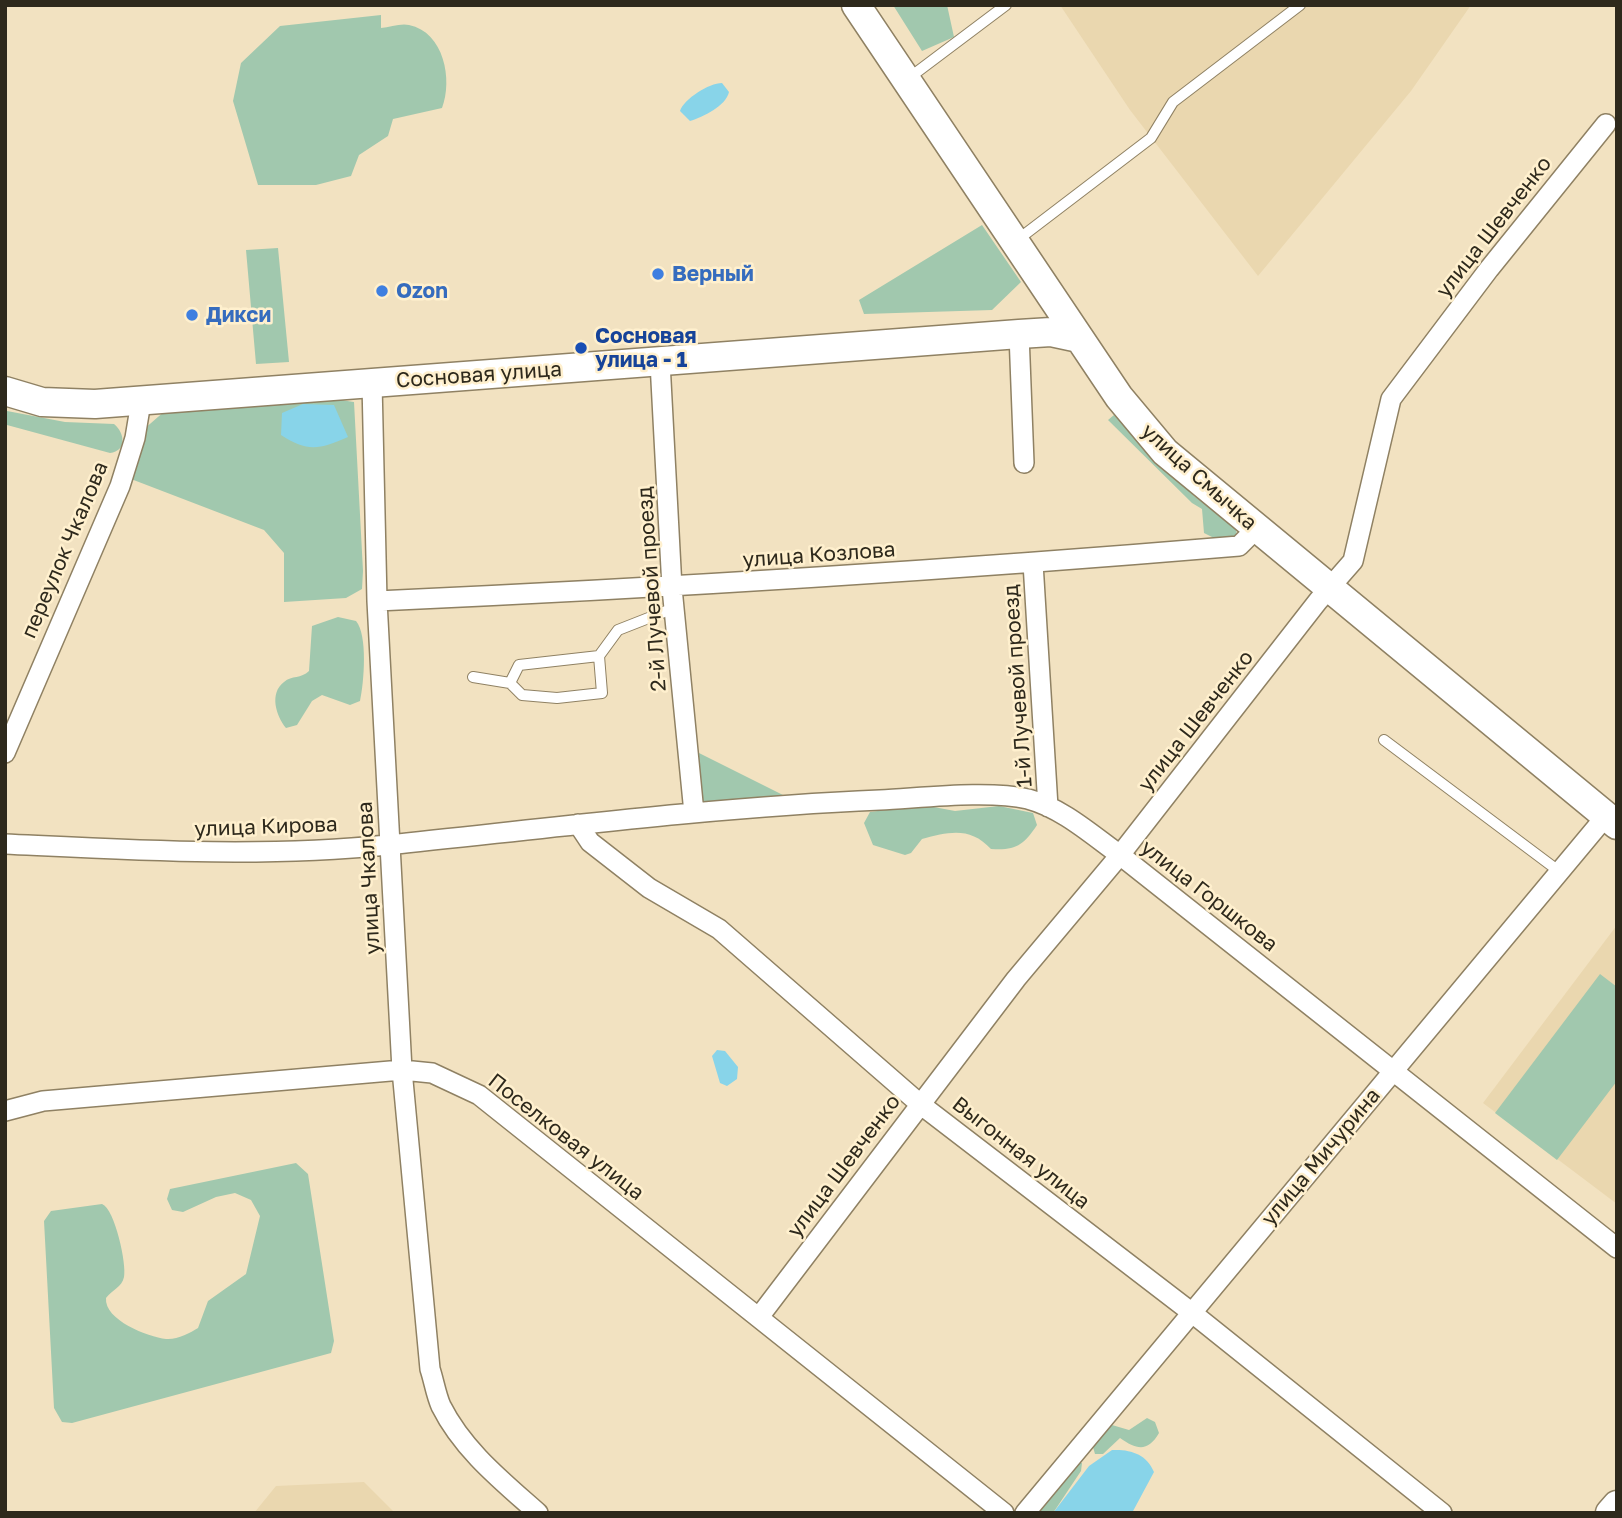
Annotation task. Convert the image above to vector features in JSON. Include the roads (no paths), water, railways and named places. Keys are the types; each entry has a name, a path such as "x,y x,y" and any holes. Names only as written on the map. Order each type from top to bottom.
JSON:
{"street":[{"name":"улица Смычка","path":"856,5 1136,421 1165,452 1256,529 1613,815"},
{"name":"улица Шевченко","path":"759,1317 1016,979 1120,855 1353,561 1391,399 1489,269 1606,124"},
{"name":"Сосновая улица","path":"5,391 43,402 72,405 141,402 1051,331 1079,338"},
{"path":"1019,334 1024,463"},
{"name":"2-й Лучевой проезд","path":"660,362 672,588 694,813"},
{"name":"улица Чкалова","path":"372,383 377,601 402,1070 430,1369 441,1405 465,1442 489,1469 538,1513"},
{"name":"переулок Чкалова","path":"5,753 120,486 135,438 141,402"},
{"name":"улица Козлова","path":"377,601 672,588 1033,563 1239,545 1256,529"},
{"name":"1-й Лучевой проезд","path":"1033,563 1048,807"},
{"name":"улица Горшкова","path":"694,813 819,803 975,797 1028,799 1048,807 1120,855 1617,1248"},
{"name":"улица Кирова","path":"5,844 185,852 390,845 694,813"},
{"name":"улица Мичурина","path":"1025,1513 1560,872 1613,815"},
{"name":"Выгонная улица","path":"578,824 590,842 649,888 719,929 920,1104 1191,1312 1442,1513"},
{"name":"Поселковая улица","path":"5,1111 43,1101 402,1070 432,1073 479,1095 1004,1513"},
{"path":"1611,1513 1617,1504"}],"lane":[{"path":"906,80 1006,5"},
{"path":"1016,242 1151,138 1174,102 1300,5"},
{"path":"473,677 510,683 522,695 557,698 603,693 599,656 618,630 674,608"},
{"path":"510,683 519,665 599,656"},
{"path":"1384,740 1560,872"}],"water":[{"path":"722,83 729,92 723,102 713,110 690,121 680,111 698,92"},
{"path":"303,404 334,405 348,437 321,447 306,447 281,435 282,413"},
{"path":"717,1050 725,1051 738,1067 737,1079 727,1086 720,1083 712,1056"},
{"path":"1112,1450 1137,1454 1147,1461 1154,1472 1132,1513 1053,1513 1089,1466"}],"place":[{"name":"Верный","path":"658,274"},
{"name":"Ozon","path":"382,291"},
{"name":"Дикси","path":"192,315"},
{"name":"Сосновая улица - 1","path":"581,348"}]}
